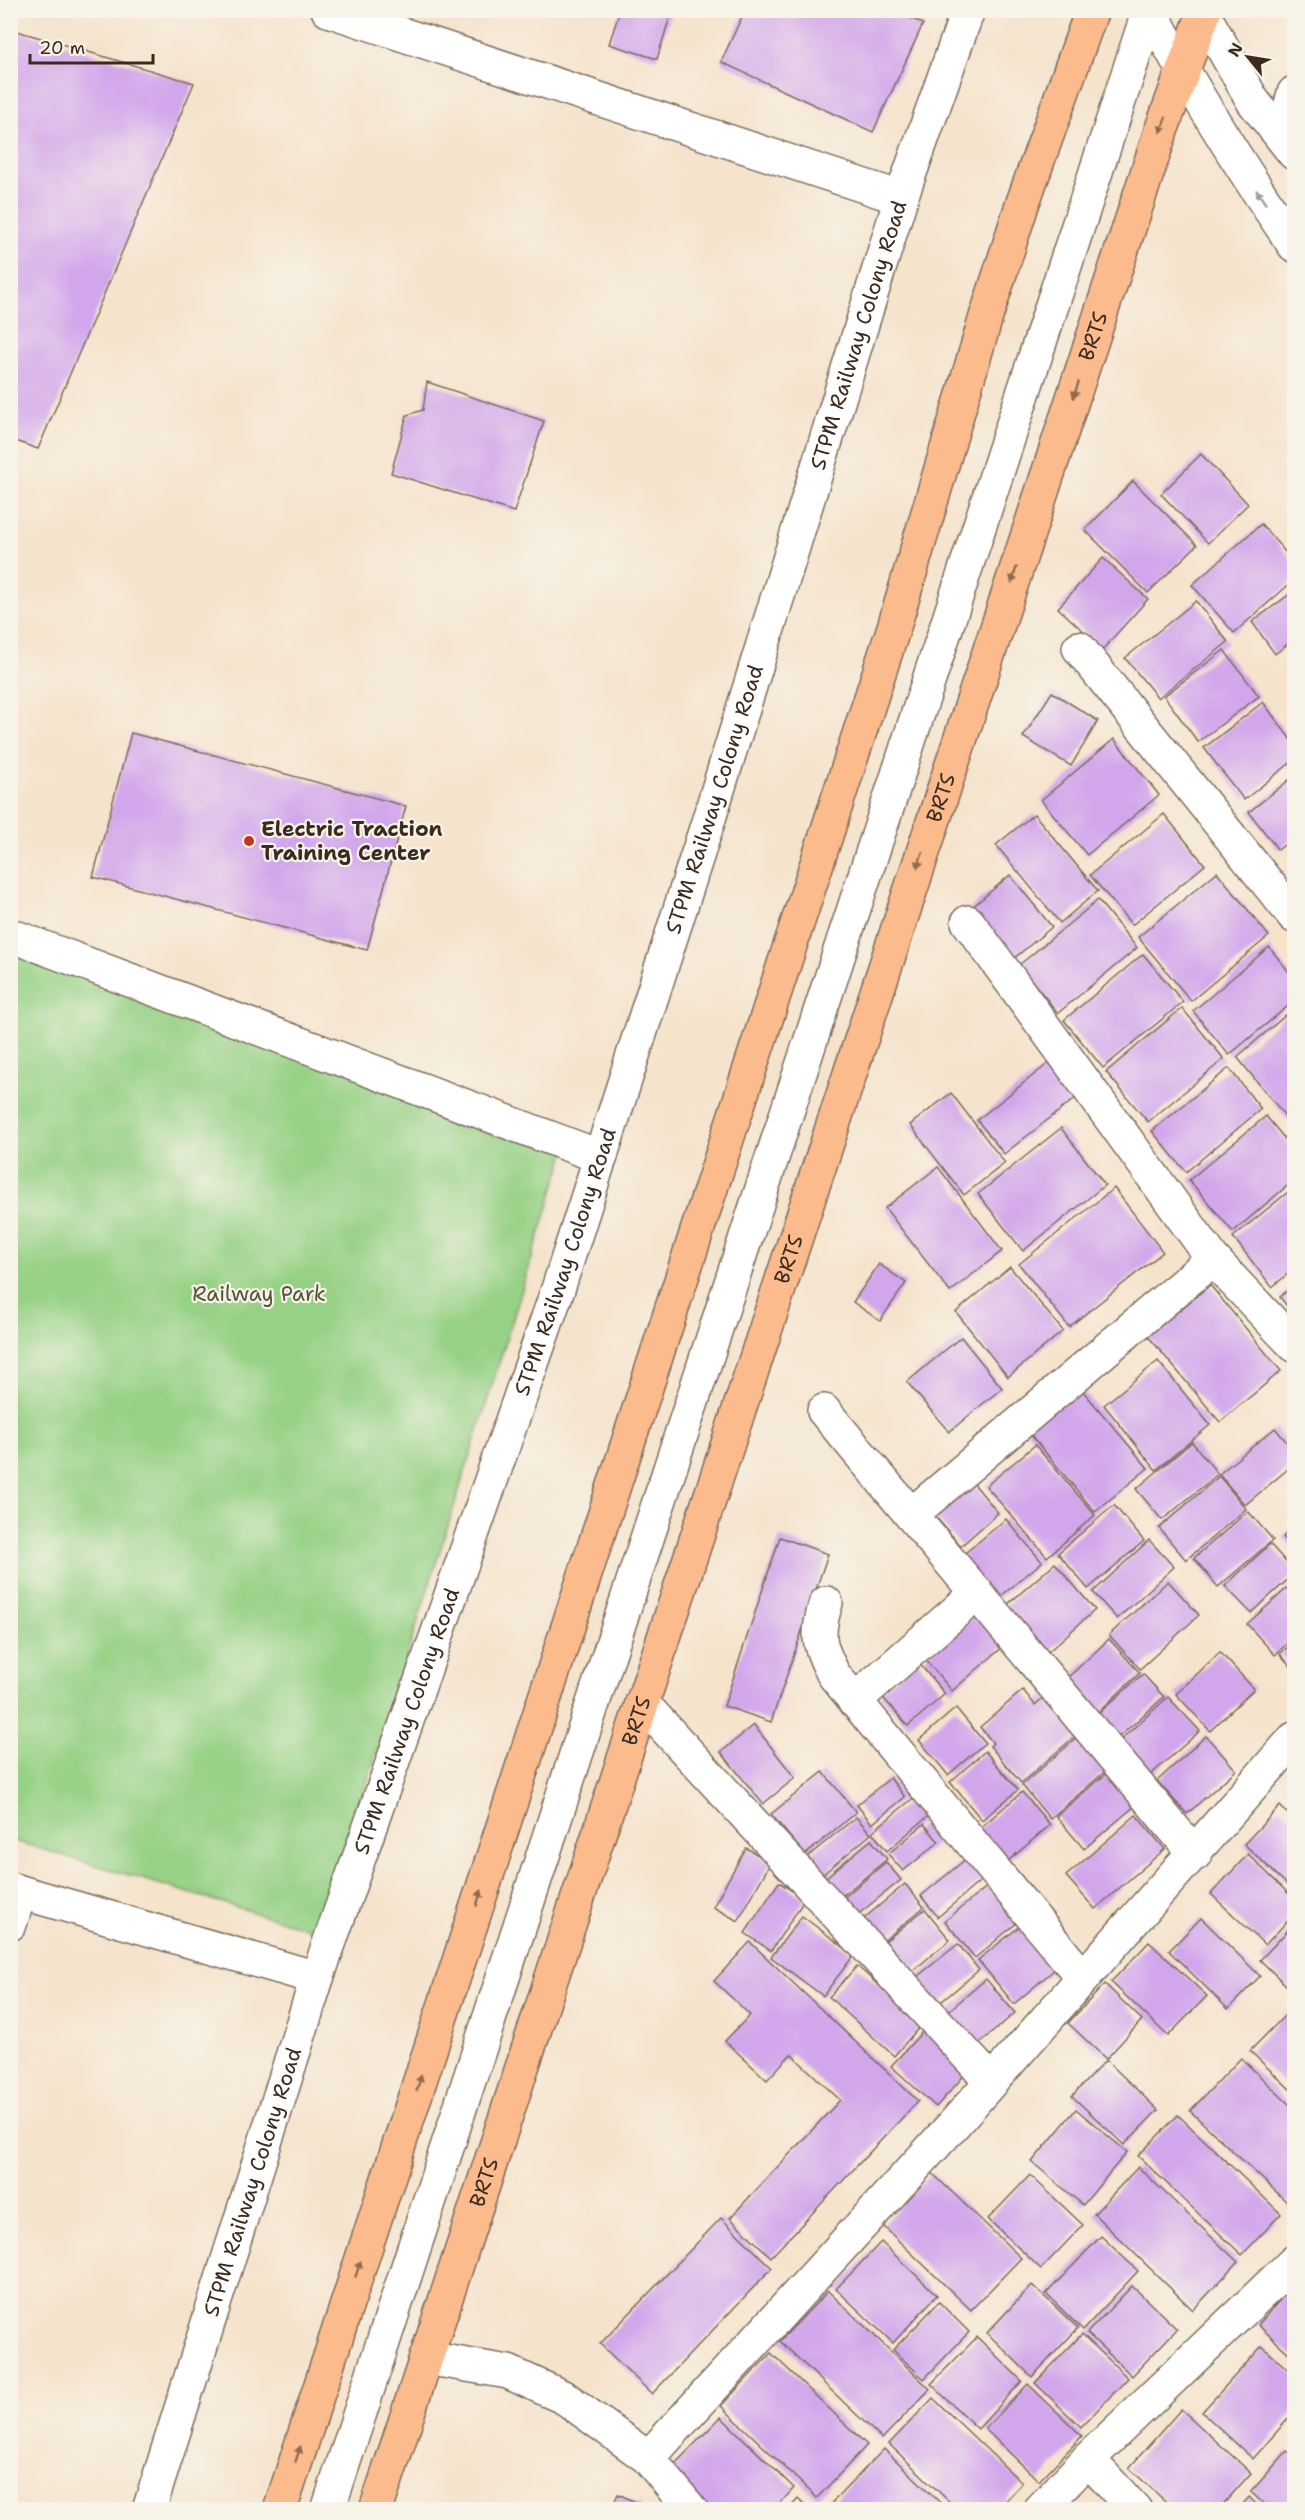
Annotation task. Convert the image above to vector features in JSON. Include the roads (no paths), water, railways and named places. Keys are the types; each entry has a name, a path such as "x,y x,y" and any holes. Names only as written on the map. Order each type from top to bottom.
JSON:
{"main road":[{"path":"280,2510 894,627 986,317 1022,205 1092,10"},
{"name":"BRTS","path":"376,2510 1157,142 1203,12"}],"street":[{"path":"328,10 901,198"},
{"name":"STPM Railway Colony Road","path":"149,2510 317,1978 558,1289 708,822 901,198 968,10"},
{"path":"1150,10 1182,72 1229,149 1294,245"},
{"path":"328,2510 1150,10"},
{"path":"1203,12 1253,101 1288,145"},
{"path":"1288,145 1294,93"},
{"path":"1078,648 1294,916"},
{"path":"968,922 1213,1259 1294,1346"},
{"path":"10,935 601,1157"},
{"path":"911,1515 1213,1259"},
{"path":"824,1411 1195,1854"},
{"path":"854,1701 977,1593"},
{"path":"826,1603 819,1627 822,1652 834,1675 1083,1978"},
{"path":"642,1703 991,2081"},
{"path":"648,2458 1195,1854 1294,1739"},
{"path":"10,1923 15,1890 317,1978"},
{"path":"1041,2510 1088,2459 1294,2262"},
{"path":"426,2358 507,2372 565,2398 648,2458 692,2510"},
{"path":"1088,2459 1135,2510"}],"place":[{"name":"Electric Traction Training Center","path":"249,841"}],"park label":[{"name":"Railway Park","path":"259,1294"}]}
